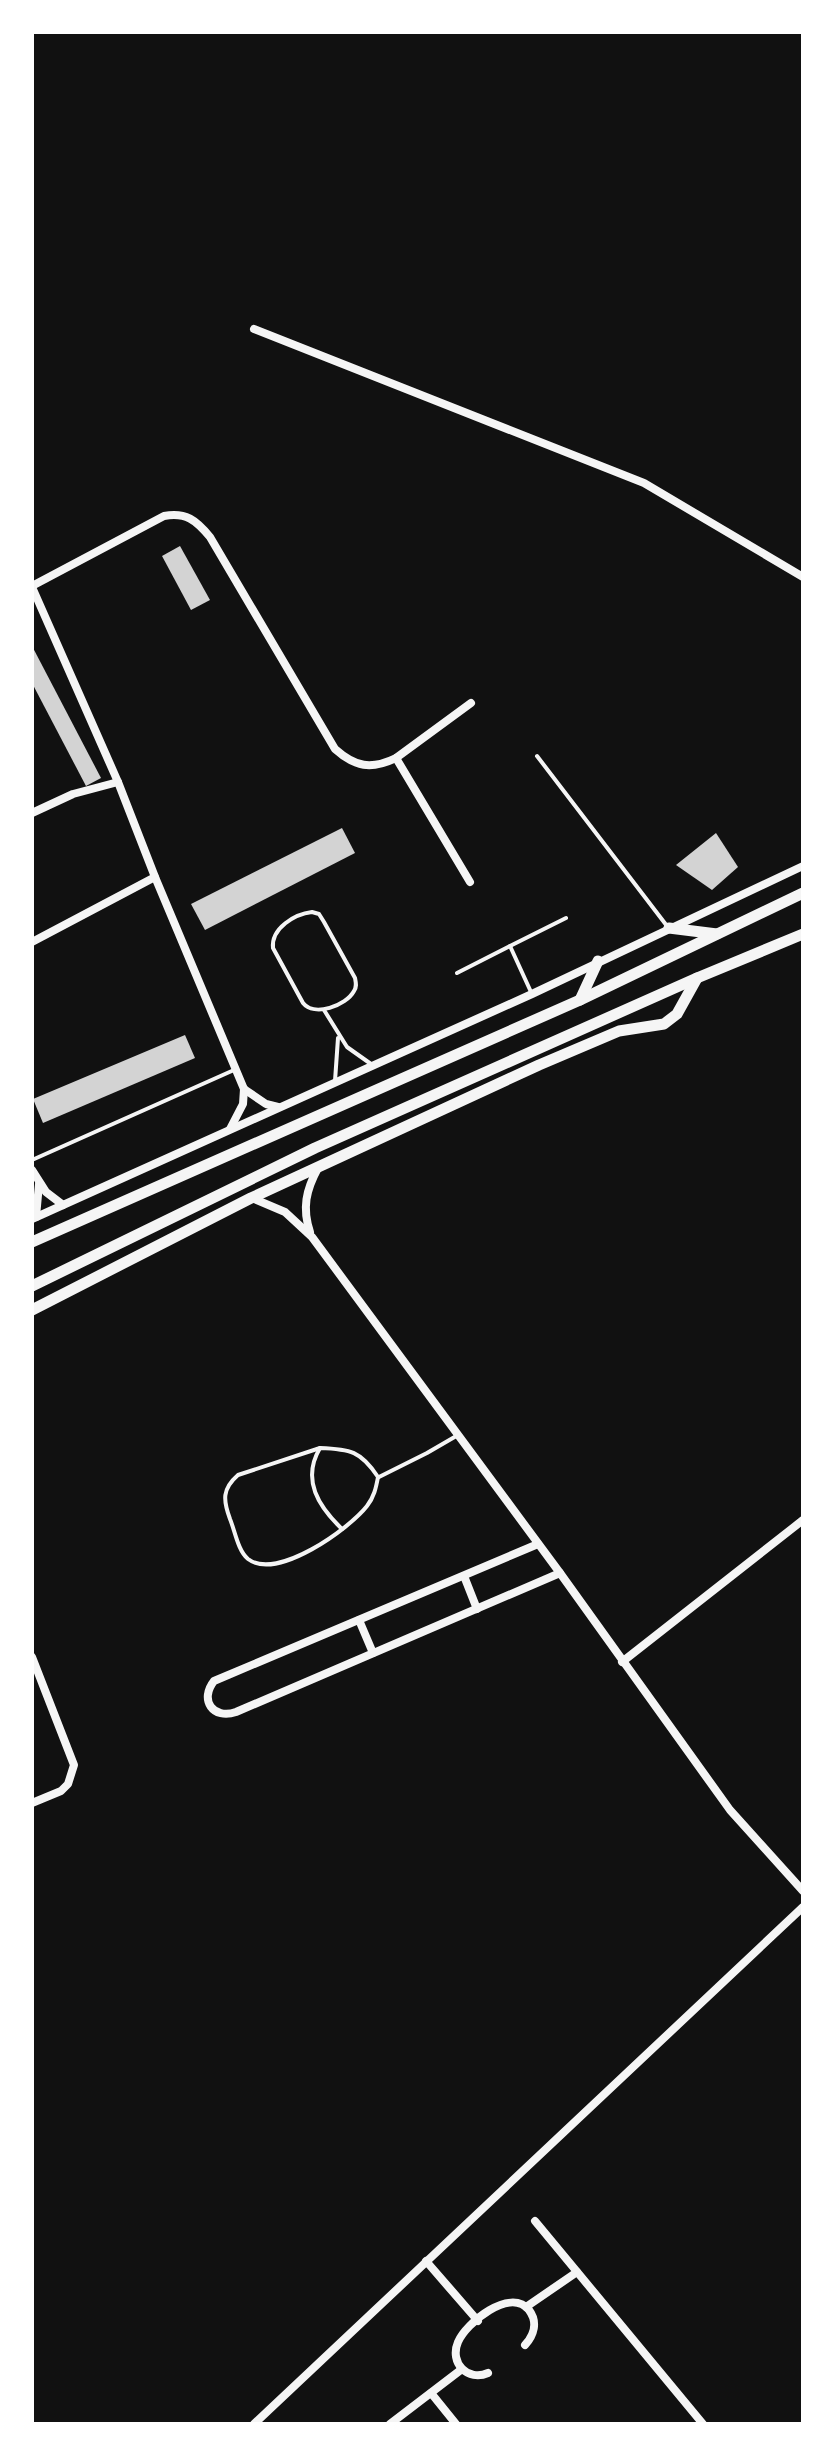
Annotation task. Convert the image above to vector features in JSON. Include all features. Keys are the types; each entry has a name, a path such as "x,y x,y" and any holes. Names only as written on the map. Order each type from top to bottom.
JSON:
{"main road":[{"path":"32,1242 580,1000 803,893"},
{"path":"669,928 718,934"},
{"path":"32,1286 315,1148 803,934"},
{"path":"745,957 763,955 803,942"},
{"path":"580,1000 598,961"},
{"path":"32,1310 251,1198 607,1035 664,1024 677,1014 697,978"}],"street":[{"path":"254,329 644,483 803,577"},
{"path":"229,1131 243,1104 244,1089 118,782 32,587 164,516 176,513 189,516 210,537 335,749 347,760 364,767 382,765 471,703"},
{"path":"396,758 470,882"},
{"path":"32,813 73,794 118,782"},
{"path":"34,1218 532,994 803,866"},
{"path":"32,942 155,877"},
{"path":"244,1089 266,1104 278,1107"},
{"path":"312,1237 306,1220 305,1202 309,1184 318,1168"},
{"path":"32,1170 54,1201 63,1205"},
{"path":"34,1218 39,1183"},
{"path":"251,1198 285,1212 312,1237 730,1810 803,1891"},
{"path":"622,1662 803,1520"},
{"path":"538,1544 214,1681 206,1698 210,1707 217,1713 227,1715 560,1573"},
{"path":"464,1576 477,1609"},
{"path":"359,1620 373,1653"},
{"path":"32,1657 74,1765 68,1784 61,1791 32,1803"},
{"path":"254,2424 803,1907"},
{"path":"535,2221 703,2424"},
{"path":"426,2261 478,2321"},
{"path":"526,2307 577,2272"},
{"path":"488,2373 476,2376 462,2369 456,2354 458,2340 478,2321 506,2302 517,2302 526,2307 534,2319 530,2339 525,2345"},
{"path":"390,2424 462,2369"},
{"path":"431,2393 456,2424"}],"lane":[{"path":"537,756 669,928"},
{"path":"305,913 319,914 355,978 354,991 324,1010 308,1009 303,1003 273,948 275,932 305,913"},
{"path":"457,973 566,918"},
{"path":"510,946 532,994"},
{"path":"324,1010 338,1035 360,1058 372,1065"},
{"path":"335,1081 338,1035"},
{"path":"32,1160 236,1070"},
{"path":"378,1477 458,1435"},
{"path":"320,1448 341,1449 360,1455 378,1477 368,1505 342,1529 321,1545 282,1562 259,1563 248,1558 242,1550 224,1496 228,1484 238,1475 320,1448"},
{"path":"320,1448 313,1465 314,1492 342,1529"}],"building":[{"path":"180,546 210,600 191,610 162,556"},
{"path":"32,646 101,778 86,786 32,683"},
{"path":"342,828 355,853 205,930 191,904"},
{"path":"716,833 738,867 712,890 676,865"},
{"path":"185,1035 195,1058 43,1123 33,1099"}]}
